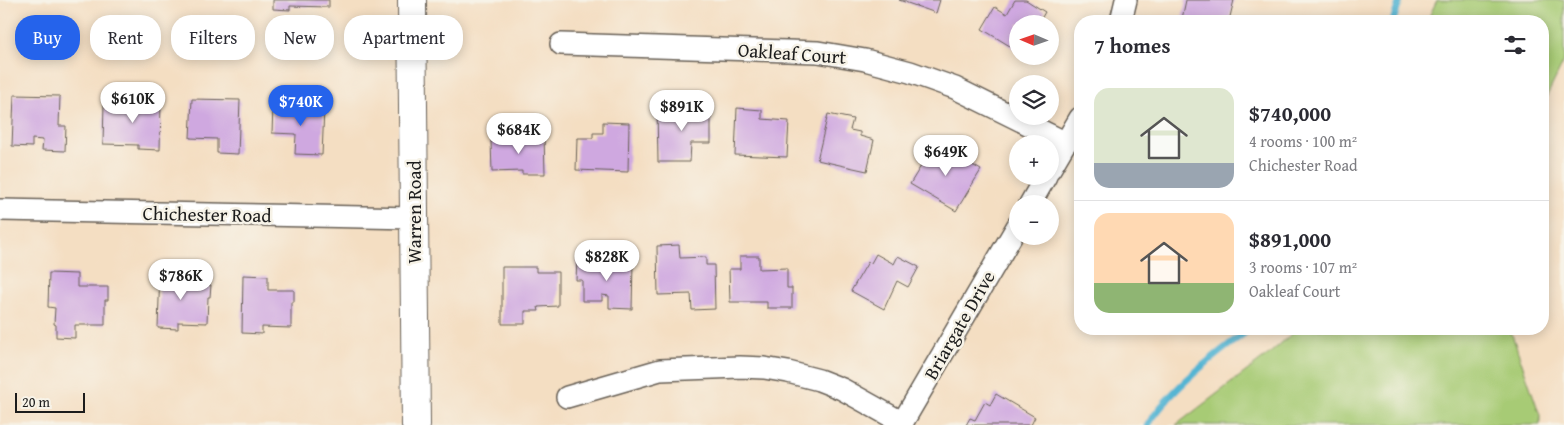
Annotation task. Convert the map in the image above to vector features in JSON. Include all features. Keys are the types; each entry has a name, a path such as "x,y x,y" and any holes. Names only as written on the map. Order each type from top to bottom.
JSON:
{"main road":[{"name":"Warren Road","path":"412,0 416,425"}],"street":[{"path":"1122,15 1126,0"},
{"name":"Oakleaf Court","path":"561,44 818,52 865,60 910,72 954,88 1066,143"},
{"path":"1059,154 1074,129"},
{"name":"Chichester Road","path":"0,210 414,218"},
{"name":"Briargate Drive","path":"902,424 1009,240"},
{"path":"566,397 660,370 764,368 819,380 842,389 902,424"}],"green space":[{"path":"1437,0 1564,0 1564,61 1549,92 1549,15 1430,15"},
{"path":"1290,335 1512,335 1540,415 1540,425 1176,425 1269,354"}],"building":[{"path":"273,0 329,0 329,7 290,6 290,10 273,9"},
{"path":"899,0 940,0 936,13"},
{"path":"1015,0 1026,0 1045,12 1043,15 1009,15 1009,46 982,29 995,7 1007,14"},
{"path":"1186,0 1234,0 1230,15 1183,15"},
{"path":"14,95 60,96 59,126 66,126 65,151 42,150 43,140 32,139 32,147 12,146"},
{"path":"192,99 240,100 238,154 217,153 217,139 190,138"},
{"path":"136,100 161,101 160,150 138,149 138,145 103,144 104,103 136,104"},
{"path":"273,106 324,108 322,155 295,154 296,134 272,133"},
{"path":"657,108 711,108 711,143 691,143 690,162 658,162"},
{"path":"737,108 762,110 762,119 789,121 787,157 735,155"},
{"path":"828,114 853,119 850,130 860,132 860,136 874,140 867,171 817,160"},
{"path":"603,122 629,123 628,172 576,170 577,138 593,138 593,133 603,133"},
{"path":"544,135 545,174 522,174 522,171 492,172 491,141 522,140 522,136"},
{"path":"935,143 981,170 956,211 910,184"},
{"path":"679,245 680,258 706,257 706,265 714,265 715,309 692,310 691,294 658,295 657,246"},
{"path":"876,254 894,264 898,256 919,267 908,287 897,281 884,309 851,291 868,262 871,263"},
{"path":"740,256 759,256 759,269 787,268 787,288 792,288 792,308 767,308 767,302 730,302 729,269 740,269"},
{"path":"577,259 606,259 606,262 633,262 632,309 609,308 609,296 602,295 602,301 582,301 582,280 576,280"},
{"path":"502,267 536,267 536,272 558,272 558,306 538,307 539,311 525,311 525,324 502,324"},
{"path":"160,270 185,271 185,285 211,285 210,297 208,297 207,323 178,322 178,329 158,328"},
{"path":"49,273 77,274 77,287 108,287 108,300 105,300 105,325 75,325 75,338 56,337 56,325 54,324 55,308 48,307"},
{"path":"243,275 268,276 268,290 294,290 294,302 291,302 291,328 262,327 262,334 242,333"},
{"path":"996,394 1035,417 1031,425 966,425 970,418 975,420 985,402 990,405"}],"waterway":[{"path":"1395,15 1400,0"},
{"path":"1148,425 1168,398 1181,385 1242,335"}]}
